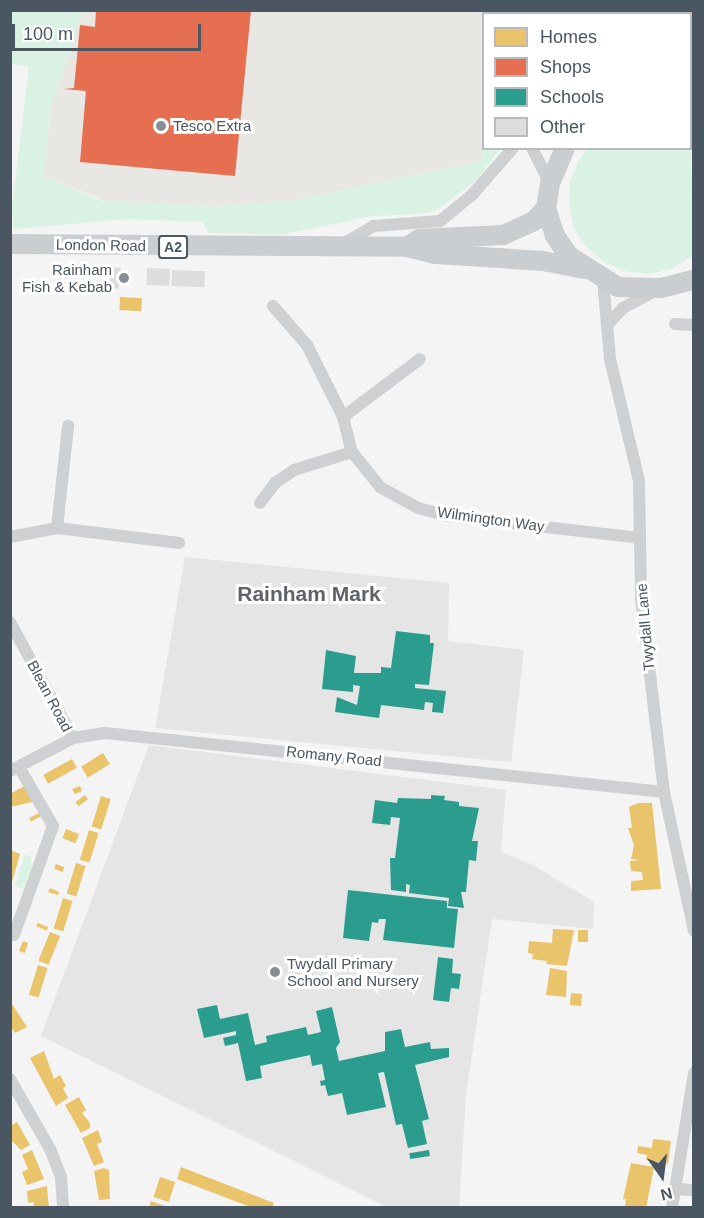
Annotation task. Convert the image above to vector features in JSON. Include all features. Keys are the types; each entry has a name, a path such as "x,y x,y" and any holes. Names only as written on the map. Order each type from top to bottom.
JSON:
{"main road":[{"path":"564,150 550,183 546,208 557,240 585,269 618,287 661,288 693,280"},
{"name":"London Road","path":"407,248 419,239 503,235 534,221 546,208"},
{"name":"London Road","path":"10,244 407,248 435,254 543,261 585,269"}],"street":[{"path":"336,248 374,226 440,221 472,195 511,150"},
{"path":"533,150 550,183"},
{"name":"Twydall Lane","path":"603,280 609,323 610,359 639,481 641,599 664,792 693,931"},
{"path":"609,323 623,308 661,288"},
{"name":"Wilmington Way","path":"273,306 307,345 343,417 352,452 380,487 418,508 448,516 640,538"},
{"path":"675,324 693,325"},
{"path":"343,417 420,359"},
{"path":"57,528 68,426"},
{"path":"260,502 275,483 294,470 352,452"},
{"path":"10,537 57,528 178,543"},
{"name":"Blean Road","path":"10,622 73,738"},
{"name":"Romany Road","path":"15,769 73,738 123,734 664,792"},
{"path":"14,935 53,826 15,769"},
{"path":"672,1208 693,1073"},
{"path":"10,1079 15,1097 54,1159 61,1177 63,1208"},
{"path":"675,1189 693,1190"}],"shaded area":[{"path":"83,11 536,11 482,12 482,161 297,200 217,207 106,201 43,176 51,105"},
{"path":"185,557 449,583 448,641 524,650 511,762 155,728"},
{"name":"Twydall Primary School and Nursery","path":"149,745 506,790 501,852 531,864 594,902 593,929 492,919 466,1095 459,1207 387,1207 41,1036"}],"green space":[{"path":"539,10 617,10 617,12 539,12"},
{"path":"10,11 83,11 51,105 43,176 103,201 217,207 297,200 482,161 482,150 499,150 477,180 435,211 420,214 371,216 280,235 208,233 203,222 127,219 14,229 12,208 29,66 11,64"},
{"path":"666,11 693,11 693,98 692,12"},
{"path":"586,150 691,150 693,256 671,269 648,274 625,271 604,262 586,247 574,227 569,205 570,182 579,160"},
{"path":"25,854 30,856 32,865 23,889 15,886"}],"building: Homes":[{"path":"120,297 142,298 141,311 119,310"},
{"path":"103,753 110,764 88,778 81,767"},
{"path":"72,759 77,768 48,784 43,775"},
{"path":"28,784 32,802 10,807 10,794"},
{"path":"80,786 82,791 75,794 72,789"},
{"path":"85,795 88,799 78,806 75,802"},
{"path":"101,796 111,799 101,830 92,827"},
{"path":"639,803 652,803 661,889 631,891 631,881 643,880 642,872 631,871 630,861 640,860 631,859 634,845 628,828 632,828 629,807"},
{"path":"39,813 41,817 31,822 29,818"},
{"path":"66,829 79,834 75,843 62,838"},
{"path":"89,830 99,833 89,863 80,860"},
{"path":"10,850 20,854 11,885 10,885"},
{"path":"76,863 86,866 76,897 67,894"},
{"path":"56,864 64,867 63,872 54,869"},
{"path":"50,888 59,892 58,895 48,892"},
{"path":"63,898 73,901 63,932 54,929"},
{"path":"38,923 48,927 47,931 36,926"},
{"path":"553,929 574,930 567,966 546,964 547,961 532,959 533,954 528,953 529,941 552,943"},
{"path":"578,930 588,930 588,942 578,942"},
{"path":"50,932 60,936 49,965 38,961"},
{"path":"23,941 28,943 25,953 19,951"},
{"path":"38,965 48,968 38,998 29,995"},
{"path":"550,968 567,971 566,997 546,995"},
{"path":"571,993 582,994 581,1006 570,1005"},
{"path":"10,1001 27,1027 15,1033 10,1025"},
{"path":"44,1051 54,1079 60,1075 66,1086 63,1088 68,1098 56,1106 30,1058"},
{"path":"79,1097 86,1110 82,1113 90,1123 90,1128 81,1133 65,1105"},
{"path":"17,1122 30,1145 21,1150 10,1139 10,1126"},
{"path":"98,1130 102,1142 97,1144 104,1162 94,1166 82,1138"},
{"path":"653,1139 671,1141 668,1164 646,1160 647,1155 637,1153 638,1146 652,1148"},
{"path":"32,1150 44,1179 27,1185 22,1172 28,1169 22,1155"},
{"path":"631,1163 654,1167 646,1208 625,1208 626,1199 623,1199"},
{"path":"181,1167 274,1203 272,1208 253,1208 177,1179"},
{"path":"104,1168 109,1170 110,1199 99,1200 94,1171"},
{"path":"160,1177 175,1182 169,1202 154,1197"},
{"path":"47,1186 49,1208 34,1208 34,1202 28,1203 27,1191"},
{"path":"151,1201 168,1207 168,1208 149,1208"}],"building: Shops":[{"name":"Tesco Extra","path":"96,10 251,10 235,176 80,162 86,91 64,89 74,88 80,25 95,27"}],"building: Schools":[{"path":"396,631 430,635 430,643 434,643 429,685 415,684 415,688 446,691 443,713 432,712 433,703 425,702 424,710 381,705 379,718 335,712 337,697 357,705 360,686 353,685 353,692 322,689 326,650 356,656 354,673 381,673 381,667 391,668"},
{"path":"431,795 445,796 444,800 459,802 459,806 479,808 472,841 478,841 476,861 469,860 466,892 461,892 464,908 448,906 449,898 409,893 410,885 406,884 406,892 391,890 390,858 395,858 400,818 391,817 390,825 372,823 375,800 397,803 398,798 431,799"},
{"path":"348,890 447,901 447,908 458,909 454,948 383,940 386,919 379,919 378,923 372,922 369,941 343,938"},
{"path":"438,957 453,959 452,973 461,974 459,989 451,988 449,1002 433,1000"},
{"path":"217,1005 220,1019 248,1013 255,1045 267,1042 266,1036 306,1027 308,1035 321,1032 316,1011 332,1007 340,1042 336,1048 339,1061 385,1051 385,1032 401,1029 405,1047 430,1042 431,1049 449,1048 449,1057 415,1065 429,1119 422,1121 427,1144 408,1148 402,1124 396,1125 384,1072 378,1073 386,1107 347,1115 342,1093 328,1096 325,1085 321,1086 320,1081 325,1080 322,1064 312,1066 310,1055 260,1066 262,1078 246,1081 238,1043 225,1046 223,1038 236,1035 236,1031 204,1038 197,1009"},
{"path":"429,1150 430,1156 410,1159 409,1153"}],"building: Other":[{"path":"111,267 121,268 119,289 109,288"},
{"path":"147,268 170,269 169,286 146,285"},
{"path":"172,270 205,271 204,287 171,286"}],"place":[{"name":"Tesco Extra","path":"161,126"},
{"name":"Rainham Fish & Kebab","path":"124,278"},
{"name":"Twydall Primary School and Nursery","path":"275,972"}],"district":[{"name":"Rainham Mark","path":"309,594"}]}
